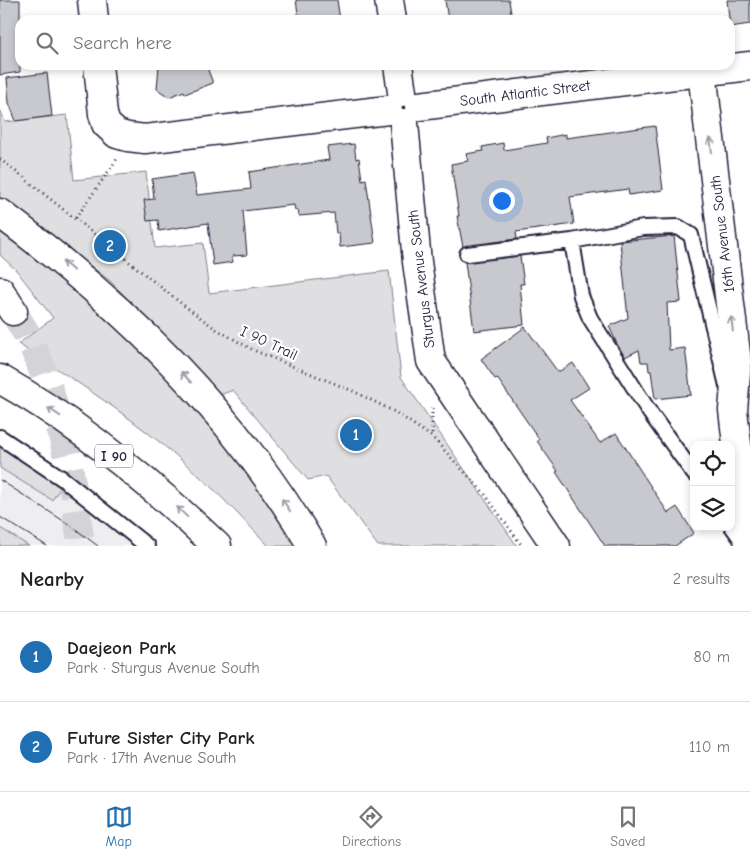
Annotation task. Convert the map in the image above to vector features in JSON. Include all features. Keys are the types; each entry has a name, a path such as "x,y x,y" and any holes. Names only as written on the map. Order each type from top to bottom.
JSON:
{"main road":[{"path":"92,0 94,15"},
{"path":"389,0 391,15"},
{"name":"South Atlantic Street","path":"735,68 750,66"},
{"path":"99,70 103,114 106,124 117,134 123,147"},
{"name":"Sturgus Avenue South","path":"399,70 417,262 431,362 556,546"},
{"name":"South Atlantic Street","path":"123,147 145,139 718,70"},
{"name":"16th Avenue South","path":"702,72 737,362 733,410 748,546"},
{"path":"0,213 40,243 100,293 162,352 221,415 261,467 312,546"},
{"name":"I 90","path":"0,378 99,444 174,505 217,546"}],"lane":[{"path":"467,254 572,241 644,228 678,226 691,235 733,410"},
{"path":"572,241 581,296 590,318 650,413 690,468"},
{"path":"0,437 63,479 147,546"},
{"path":"735,530 748,546"}],"path":[{"path":"76,218 123,147"},
{"name":"I 90 Trail","path":"0,159 216,329 253,350 352,391 395,412 432,437 484,493 522,546"}],"shaded area":[{"path":"0,109 5,122 67,115 74,180 146,172 155,248 203,243 209,293 389,271 401,377 517,546 378,546 326,476 308,480 233,390 220,395 204,376 109,280 0,199"},
{"path":"0,232 48,265 115,322 214,424 300,546 269,546 206,482 154,438 87,389 18,344 53,318 17,271 0,255"},
{"path":"0,427 20,439 102,499 130,521 154,546 0,546"},
{"path":"0,447 61,487 52,500 0,468"},
{"path":"0,528 29,546 0,546"}],"building":[{"path":"0,0 20,0 20,15 15,15 15,70 20,70 20,72 0,75"},
{"path":"296,0 337,0 339,15 298,15"},
{"path":"445,0 509,0 511,15 447,15"},
{"path":"727,0 750,0 750,24 735,26 735,15 729,15"},
{"path":"159,70 208,70 213,83 185,94 184,91 169,97 157,89"},
{"path":"47,73 52,116 16,121 9,103 7,78"},
{"path":"655,126 663,190 629,195 628,189 570,197 574,224 516,232 517,239 463,247 457,216 459,216 451,164 468,161 466,154 483,151 482,147 503,143 504,150 547,143 546,138 566,134 566,138"},
{"path":"354,144 356,159 359,158 362,180 366,179 375,243 340,247 339,233 336,233 334,213 299,216 298,210 295,211 294,205 243,211 247,255 232,256 233,262 213,265 208,223 159,231 158,220 147,221 144,200 154,199 152,179 193,173 197,195 251,189 249,172 329,160 327,147"},
{"path":"674,236 681,302 667,303 669,350 685,348 691,395 655,399 648,362 641,362 639,350 625,357 609,326 628,318 620,241"},
{"path":"520,256 524,284 520,284 524,325 474,331 465,262"},
{"path":"525,327 558,372 573,363 589,388 570,400 600,443 616,433 668,513 677,507 690,527 690,531 694,533 675,546 605,546 556,472 558,471 537,441 539,439 497,378 495,379 481,359"}],"tunnel":[{"path":"13,311 32,345 58,418 74,494 81,546"}],"tram line":[{"path":"0,480 70,525 98,546"},
{"path":"0,517 47,546"}],"place":[{"name":"Future Sister City Park","path":"110,246"},
{"name":"Daejeon Park","path":"356,435"}]}
